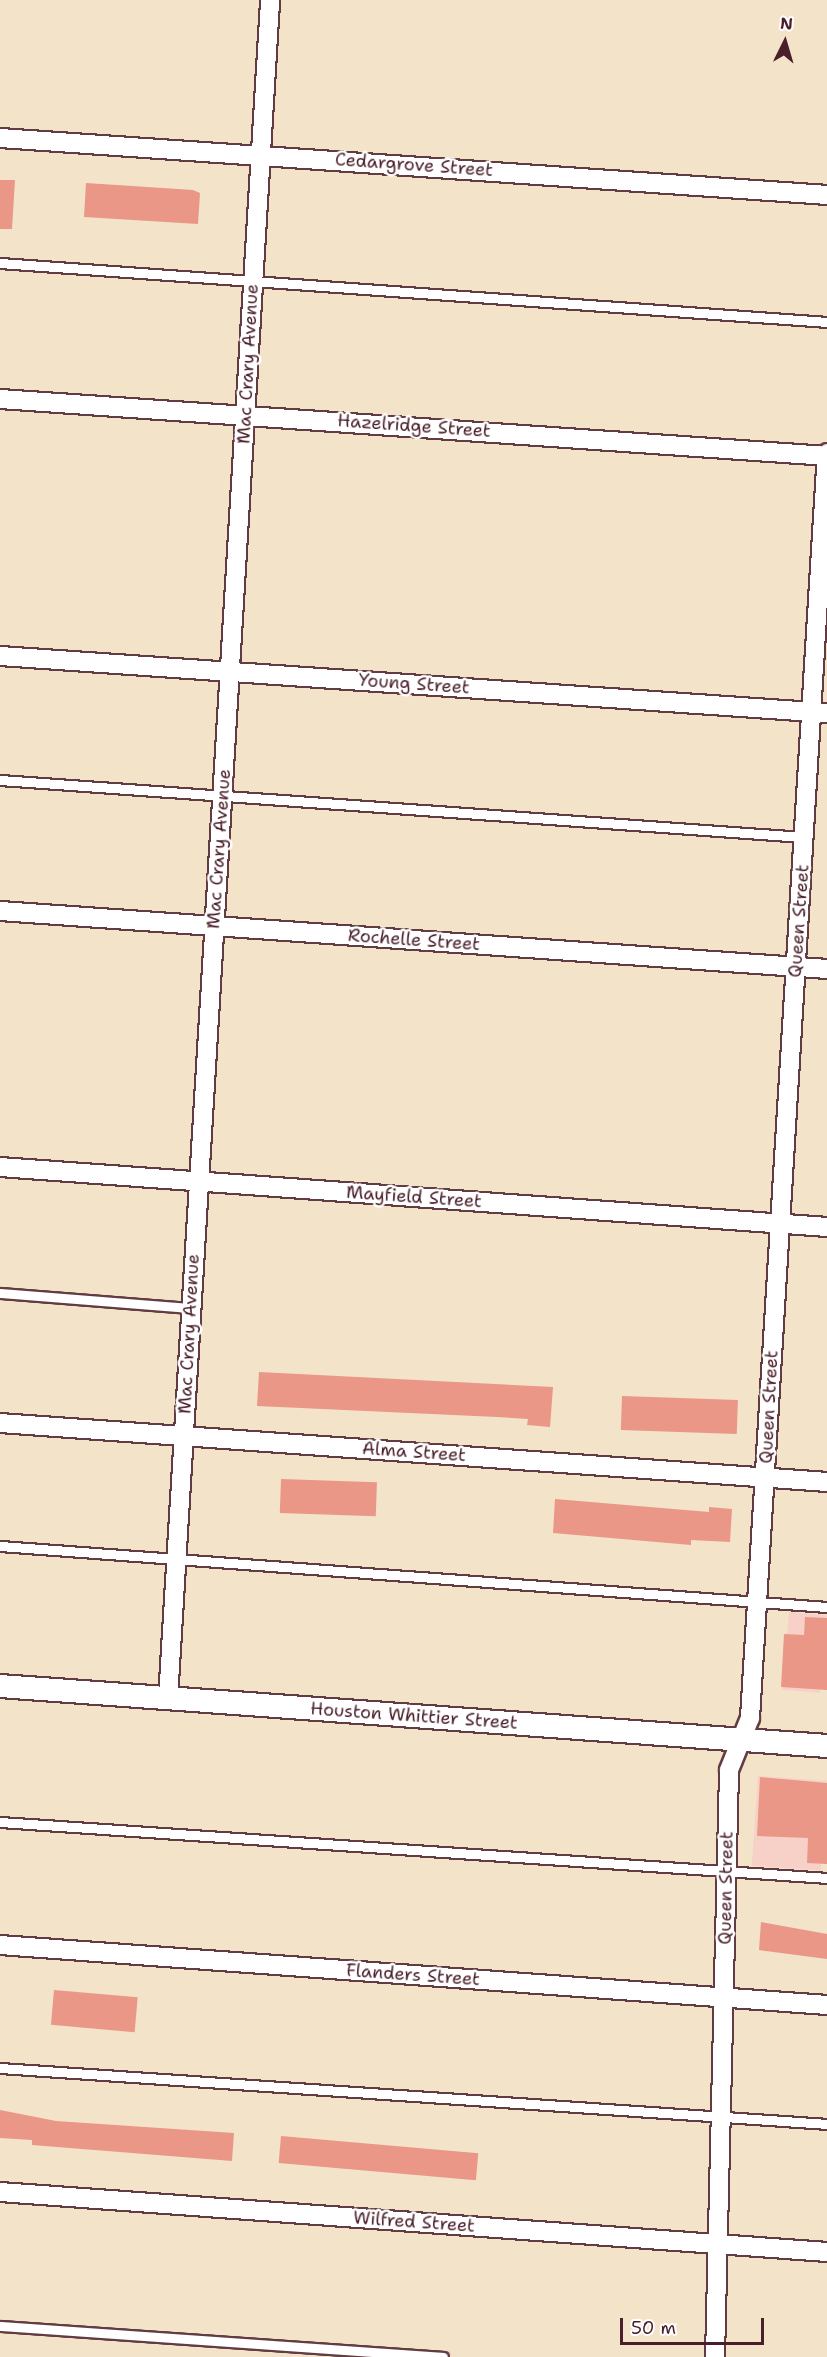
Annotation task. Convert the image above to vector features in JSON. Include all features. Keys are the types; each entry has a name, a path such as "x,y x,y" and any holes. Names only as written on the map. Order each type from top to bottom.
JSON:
{"street":[{"name":"Mac Crary Avenue","path":"168,1699 270,0"},
{"name":"Cedargrove Street","path":"0,138 261,154 827,195"},
{"name":"Hazelridge Street","path":"0,399 827,455"},
{"name":"Queen Street","path":"715,2357 729,1770 739,1740 750,1718 804,837 819,713 827,455"},
{"name":"Young Street","path":"0,656 819,713"},
{"name":"Rochelle Street","path":"0,911 827,969"},
{"name":"Mayfield Street","path":"0,1167 827,1227"},
{"name":"Alma Street","path":"0,1423 827,1482"},
{"name":"Houston Whittier Street","path":"0,1686 827,1746"},
{"name":"Flanders Street","path":"0,1945 827,2005"},
{"name":"Wilfred Street","path":"0,2192 827,2252"}],"lane":[{"path":"0,263 827,322"},
{"path":"0,780 804,837"},
{"path":"0,1293 191,1308"},
{"path":"0,1546 827,1607"},
{"path":"0,1822 827,1878"},
{"path":"0,2068 827,2124"},
{"path":"0,2326 443,2357"}],"shaded area":[{"path":"789,1612 827,1615 820,1693 782,1690"},
{"path":"758,1776 827,1781 821,1871 752,1866"}],"building":[{"path":"0,180 15,180 12,229 0,229"},
{"path":"86,183 193,190 200,193 198,224 84,217"},
{"path":"259,1372 553,1387 550,1427 527,1425 528,1419 257,1406"},
{"path":"622,1396 738,1400 737,1434 621,1430"},
{"path":"281,1479 377,1482 376,1516 280,1513"},
{"path":"555,1499 709,1512 709,1507 732,1509 730,1542 691,1540 691,1545 553,1533"},
{"path":"805,1617 827,1618 827,1690 781,1687 784,1634 804,1635"},
{"path":"760,1777 827,1783 827,1864 807,1863 808,1838 757,1836"},
{"path":"761,1922 827,1934 827,1959 759,1950"},
{"path":"54,1990 138,1997 135,2032 51,2025"},
{"path":"0,2110 56,2121 234,2133 232,2161 32,2145 32,2140 0,2138"},
{"path":"281,2136 478,2153 476,2180 279,2163"}]}
